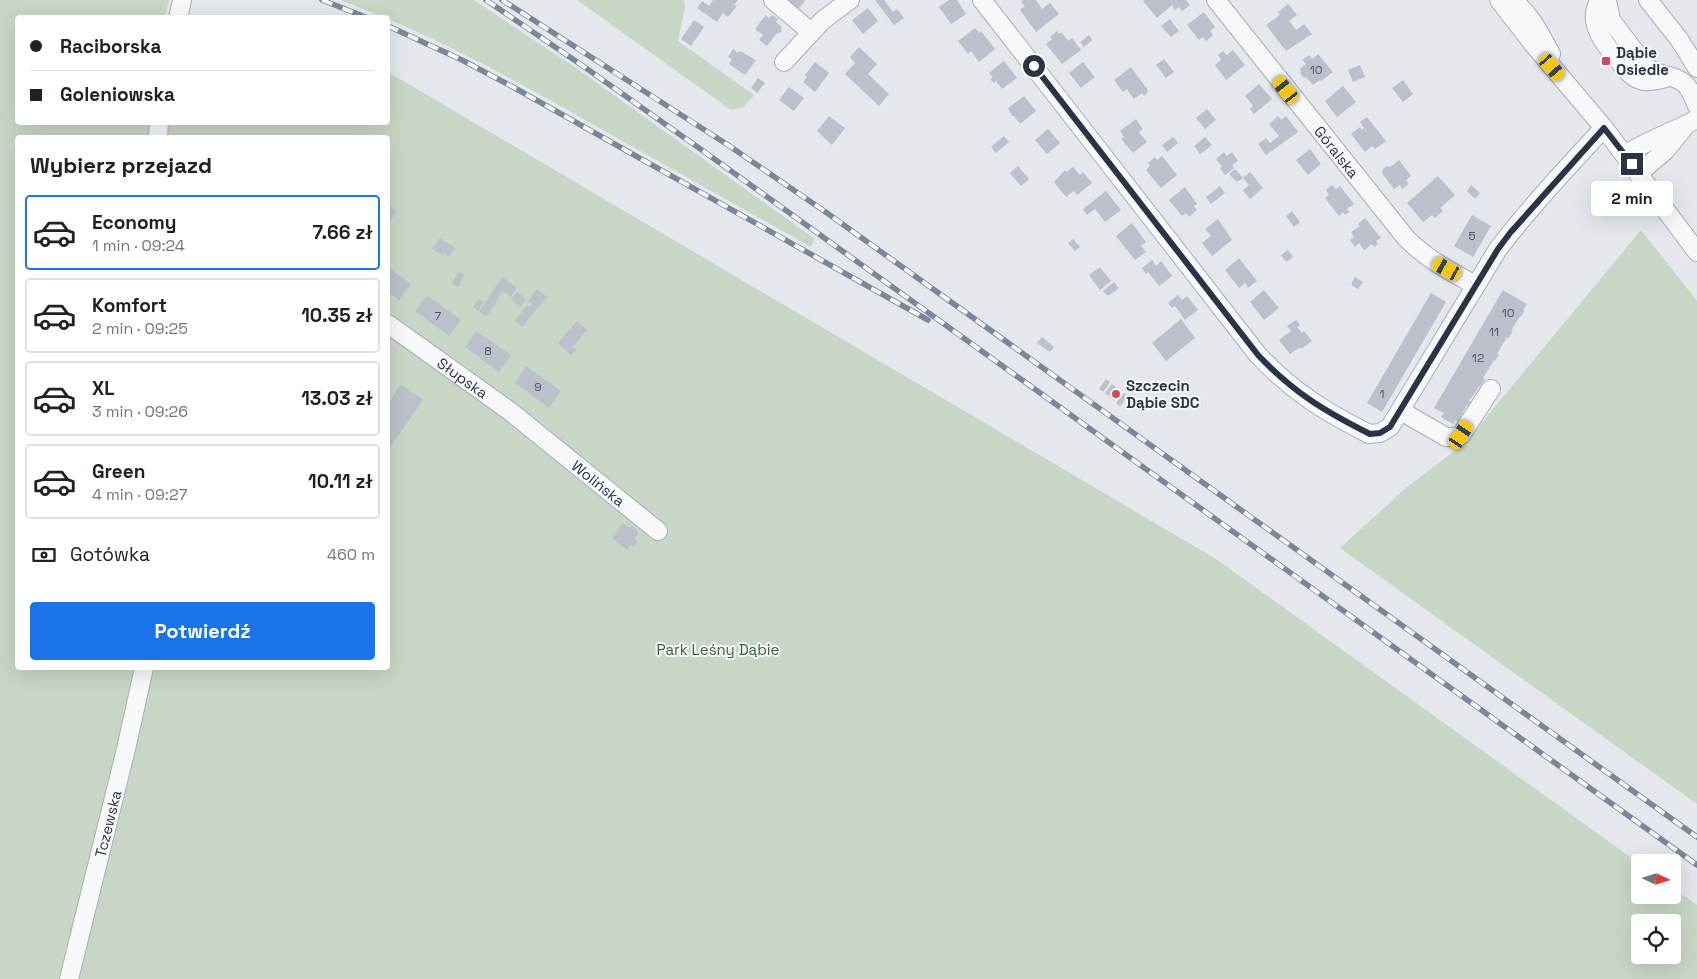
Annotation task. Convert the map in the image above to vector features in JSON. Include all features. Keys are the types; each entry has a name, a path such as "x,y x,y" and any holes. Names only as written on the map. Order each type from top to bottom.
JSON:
{"street":[{"path":"179,15 182,0"},
{"path":"773,0 810,32"},
{"path":"784,62 810,32 850,0"},
{"path":"982,0 1258,355 1282,379 1313,403 1370,434 1380,433 1390,427 1475,285 1510,233 1604,128"},
{"name":"Góralska","path":"1216,0 1406,238 1432,261 1475,285"},
{"path":"1499,0 1533,44 1604,128 1697,252"},
{"path":"1512,0 1521,8 1539,31 1571,90"},
{"path":"1600,0 1595,13 1596,28 1630,74 1636,80 1643,82 1670,77"},
{"path":"1607,0 1611,20 1644,64 1657,74 1677,78 1687,86 1697,106"},
{"path":"1648,0 1679,40 1697,68"},
{"path":"1625,155 1643,144 1692,122"},
{"path":"1638,173 1665,151 1692,122"},
{"name":"Słupska","path":"390,325 510,412 538,435"},
{"path":"1401,411 1446,437 1454,438 1461,435 1491,389"},
{"name":"Wolińska","path":"538,435 658,530"},
{"name":"Tczewska","path":"69,979 126,750 144,670"}],"green space":[{"name":"Park Leśny Dąbie","path":"0,0 169,0 165,15 15,15 15,125 390,125 390,73 1216,559 1631,858 1631,904 1681,904 1681,894 1697,905 1697,979 0,979"},
{"path":"340,0 474,0 579,70 815,239 811,247 506,76 390,20 390,15 374,13"},
{"path":"577,0 684,0 685,6 678,41 754,95 744,107 731,110"},
{"path":"1641,230 1697,301 1697,804 1340,548 1407,487 1465,443"}],"building":[{"path":"713,0 738,0 734,5 737,6 728,17 723,13 717,22 697,8 702,1 709,6"},
{"path":"786,0 805,1 798,9 796,6 792,10"},
{"path":"875,0 884,0 893,12 897,9 904,18 894,25"},
{"path":"949,0 957,0 966,14 951,24 939,7"},
{"path":"1023,0 1036,0 1042,9 1050,3 1059,14 1036,32 1020,10 1025,6 1021,2"},
{"path":"1186,0 1190,5 1182,11 1179,7 1175,10 1172,5 1157,18 1143,1"},
{"path":"1288,4 1297,15 1289,21 1296,30 1304,24 1312,34 1286,51 1266,25 1280,15 1278,12"},
{"path":"868,8 878,21 863,34 852,20"},
{"path":"1204,12 1215,27 1210,31 1213,35 1206,41 1203,37 1199,40 1187,25"},
{"path":"766,15 769,18 772,15 778,19 776,22 782,27 781,32 776,34 767,46 759,40 763,35 755,29"},
{"path":"1170,19 1179,31 1171,37 1161,26"},
{"path":"694,20 704,27 691,46 681,39"},
{"path":"975,28 979,33 981,31 995,49 979,62 971,51 968,54 958,41"},
{"path":"1057,31 1059,34 1061,32 1068,41 1072,38 1081,50 1062,64 1046,44"},
{"path":"1089,35 1092,40 1084,47 1080,42"},
{"path":"859,47 877,64 868,74 889,94 879,106 845,74 855,63 850,57"},
{"path":"733,49 756,60 745,75 729,64 732,59 728,57"},
{"path":"1233,50 1245,65 1226,80 1215,65 1221,60 1218,55 1223,51 1227,55"},
{"path":"1318,54 1333,72 1313,85 1306,77 1304,78 1300,73 1300,69 1306,64 1302,60 1309,55 1312,59"},
{"path":"1164,59 1174,72 1166,78 1156,65"},
{"path":"1004,61 1017,78 1002,89 996,81 994,83 990,79 993,77 989,73"},
{"path":"815,62 829,73 815,92 803,82 807,77 805,75"},
{"path":"1083,62 1095,77 1081,88 1069,73"},
{"path":"1360,65 1365,77 1353,82 1348,70"},
{"path":"1131,67 1148,92 1144,96 1142,93 1134,99 1127,89 1123,92 1114,80"},
{"path":"758,78 765,83 757,93 751,88"},
{"path":"1403,80 1413,94 1403,102 1392,88"},
{"path":"1259,84 1272,99 1254,114 1250,109 1253,106 1245,96"},
{"path":"1343,86 1356,102 1337,117 1325,101"},
{"path":"789,87 804,98 794,111 779,100"},
{"path":"1024,96 1036,111 1020,124 1012,116 1008,108"},
{"path":"1207,109 1216,120 1205,129 1196,118"},
{"path":"829,116 845,128 832,145 817,131"},
{"path":"1278,116 1281,120 1286,116 1298,132 1266,155 1258,144 1266,138 1270,143 1279,136 1269,124"},
{"path":"1367,117 1386,141 1375,149 1372,146 1365,152 1351,134 1360,127 1362,130 1364,128 1360,122"},
{"path":"1136,119 1143,129 1139,132 1147,142 1133,153 1121,139 1124,137 1120,131"},
{"path":"1048,129 1060,143 1047,154 1035,140"},
{"path":"1004,136 1009,142 996,153 991,147"},
{"path":"1173,137 1178,143 1167,152 1162,145"},
{"path":"1205,137 1212,145 1200,154 1194,146"},
{"path":"1310,149 1321,164 1308,175 1296,160"},
{"path":"1224,152 1227,156 1232,152 1238,161 1232,165 1234,168 1225,175 1216,159"},
{"path":"1162,156 1177,175 1161,188 1146,170 1150,166 1148,163 1155,157 1157,160"},
{"path":"1399,160 1411,176 1406,180 1409,184 1402,189 1400,185 1394,189 1382,173 1383,169 1387,166 1390,167"},
{"path":"1018,166 1029,179 1021,186 1010,173"},
{"path":"1073,167 1080,175 1083,172 1092,183 1077,195 1074,191 1066,197 1054,182 1065,170 1067,172"},
{"path":"1235,169 1243,178 1237,182 1229,174"},
{"path":"1250,172 1263,188 1250,199 1243,190 1249,185 1243,178"},
{"path":"1438,176 1455,195 1440,208 1443,211 1435,218 1432,215 1423,222 1407,203"},
{"path":"1332,185 1336,189 1340,186 1354,204 1347,209 1349,212 1345,215 1343,212 1339,216 1325,198 1329,195 1326,190"},
{"path":"1471,185 1480,193 1475,199 1467,191"},
{"path":"1220,186 1225,193 1211,204 1206,197"},
{"path":"1185,187 1197,204 1194,206 1197,210 1189,217 1186,213 1182,216 1169,200"},
{"path":"1106,191 1121,210 1105,222 1095,209 1087,215 1083,209"},
{"path":"390,205 397,211 390,221"},
{"path":"1292,211 1300,222 1294,227 1286,216"},
{"path":"1472,215 1491,226 1473,257 1454,246"},
{"path":"1365,218 1381,238 1376,241 1378,244 1374,247 1372,244 1364,250 1359,243 1355,247 1350,240 1354,237 1351,232 1360,226 1358,224"},
{"path":"1218,219 1232,240 1212,256 1202,243 1211,236 1205,229"},
{"path":"1132,223 1146,242 1141,246 1146,252 1135,260 1116,236"},
{"path":"440,238 455,248 449,257 432,249"},
{"path":"1073,239 1080,247 1075,251 1068,243"},
{"path":"1288,250 1293,257 1286,262 1281,255"},
{"path":"1239,258 1257,281 1248,288 1245,283 1239,288 1225,270"},
{"path":"1152,260 1156,266 1161,261 1172,276 1159,286 1148,272 1146,274 1142,268"},
{"path":"1100,267 1111,281 1100,290 1089,275"},
{"path":"390,268 411,284 399,300 390,293"},
{"path":"459,271 465,275 458,287 452,283"},
{"path":"502,277 517,288 511,297 504,292 499,295 497,298 499,299 486,317 479,312"},
{"path":"1355,277 1363,282 1358,289 1351,285"},
{"path":"1114,282 1119,288 1108,296 1103,291"},
{"path":"537,289 547,297 522,327 515,321 527,305 529,307 532,304 528,301"},
{"path":"1264,290 1279,308 1264,320 1250,302"},
{"path":"1503,290 1527,304 1523,310 1525,310 1511,331 1509,338 1507,337 1497,354 1499,355 1483,378 1485,379 1469,401 1471,402 1458,422 1455,420 1453,424 1441,417 1444,413 1434,408"},
{"path":"517,292 526,299 520,307 511,299"},
{"path":"1431,293 1446,302 1382,412 1367,403"},
{"path":"427,295 461,320 449,336 415,311"},
{"path":"1178,295 1182,300 1187,296 1198,310 1185,320 1175,306 1172,308 1168,303"},
{"path":"479,299 484,302 478,311 473,307"},
{"path":"1181,319 1195,338 1166,361 1152,343"},
{"path":"1296,320 1300,325 1297,327 1302,333 1304,331 1312,341 1290,354 1279,340 1291,331 1287,326"},
{"path":"577,321 587,330 572,347 576,350 571,355 558,343"},
{"path":"476,331 511,355 499,372 465,347"},
{"path":"1042,337 1054,347 1050,352 1037,343"},
{"path":"526,366 561,391 549,408 515,383"},
{"name":"Szczecin Dąbie SDC","path":"1106,379 1110,382 1103,392 1099,389"},
{"path":"401,384 423,400 390,447 390,401"},
{"name":"Szczecin Dąbie SDC","path":"1112,384 1116,387 1109,396 1105,393"},
{"name":"Szczecin Dąbie SDC","path":"1117,388 1121,391 1114,401 1110,397"},
{"name":"Szczecin Dąbie SDC","path":"1124,393 1128,396 1120,406 1116,403"},
{"path":"623,523 638,531 635,539 638,541 634,547 631,545 627,550 612,538"}],"railway":[{"path":"322,0 360,15"},
{"path":"486,0 706,153 1697,865"},
{"path":"502,0 728,145 827,213 1697,837"},
{"path":"390,27 462,60 513,87 928,320"}],"place":[{"name":"Dąbie Osiedle","path":"1606,61"},
{"name":"Szczecin Dąbie SDC","path":"1116,394"}],"route":[{"path":"1034,66 1258,355 1294,389 1313,403 1370,434 1380,433 1390,427 1498,249 1510,233 1604,128 1632,164"}]}
